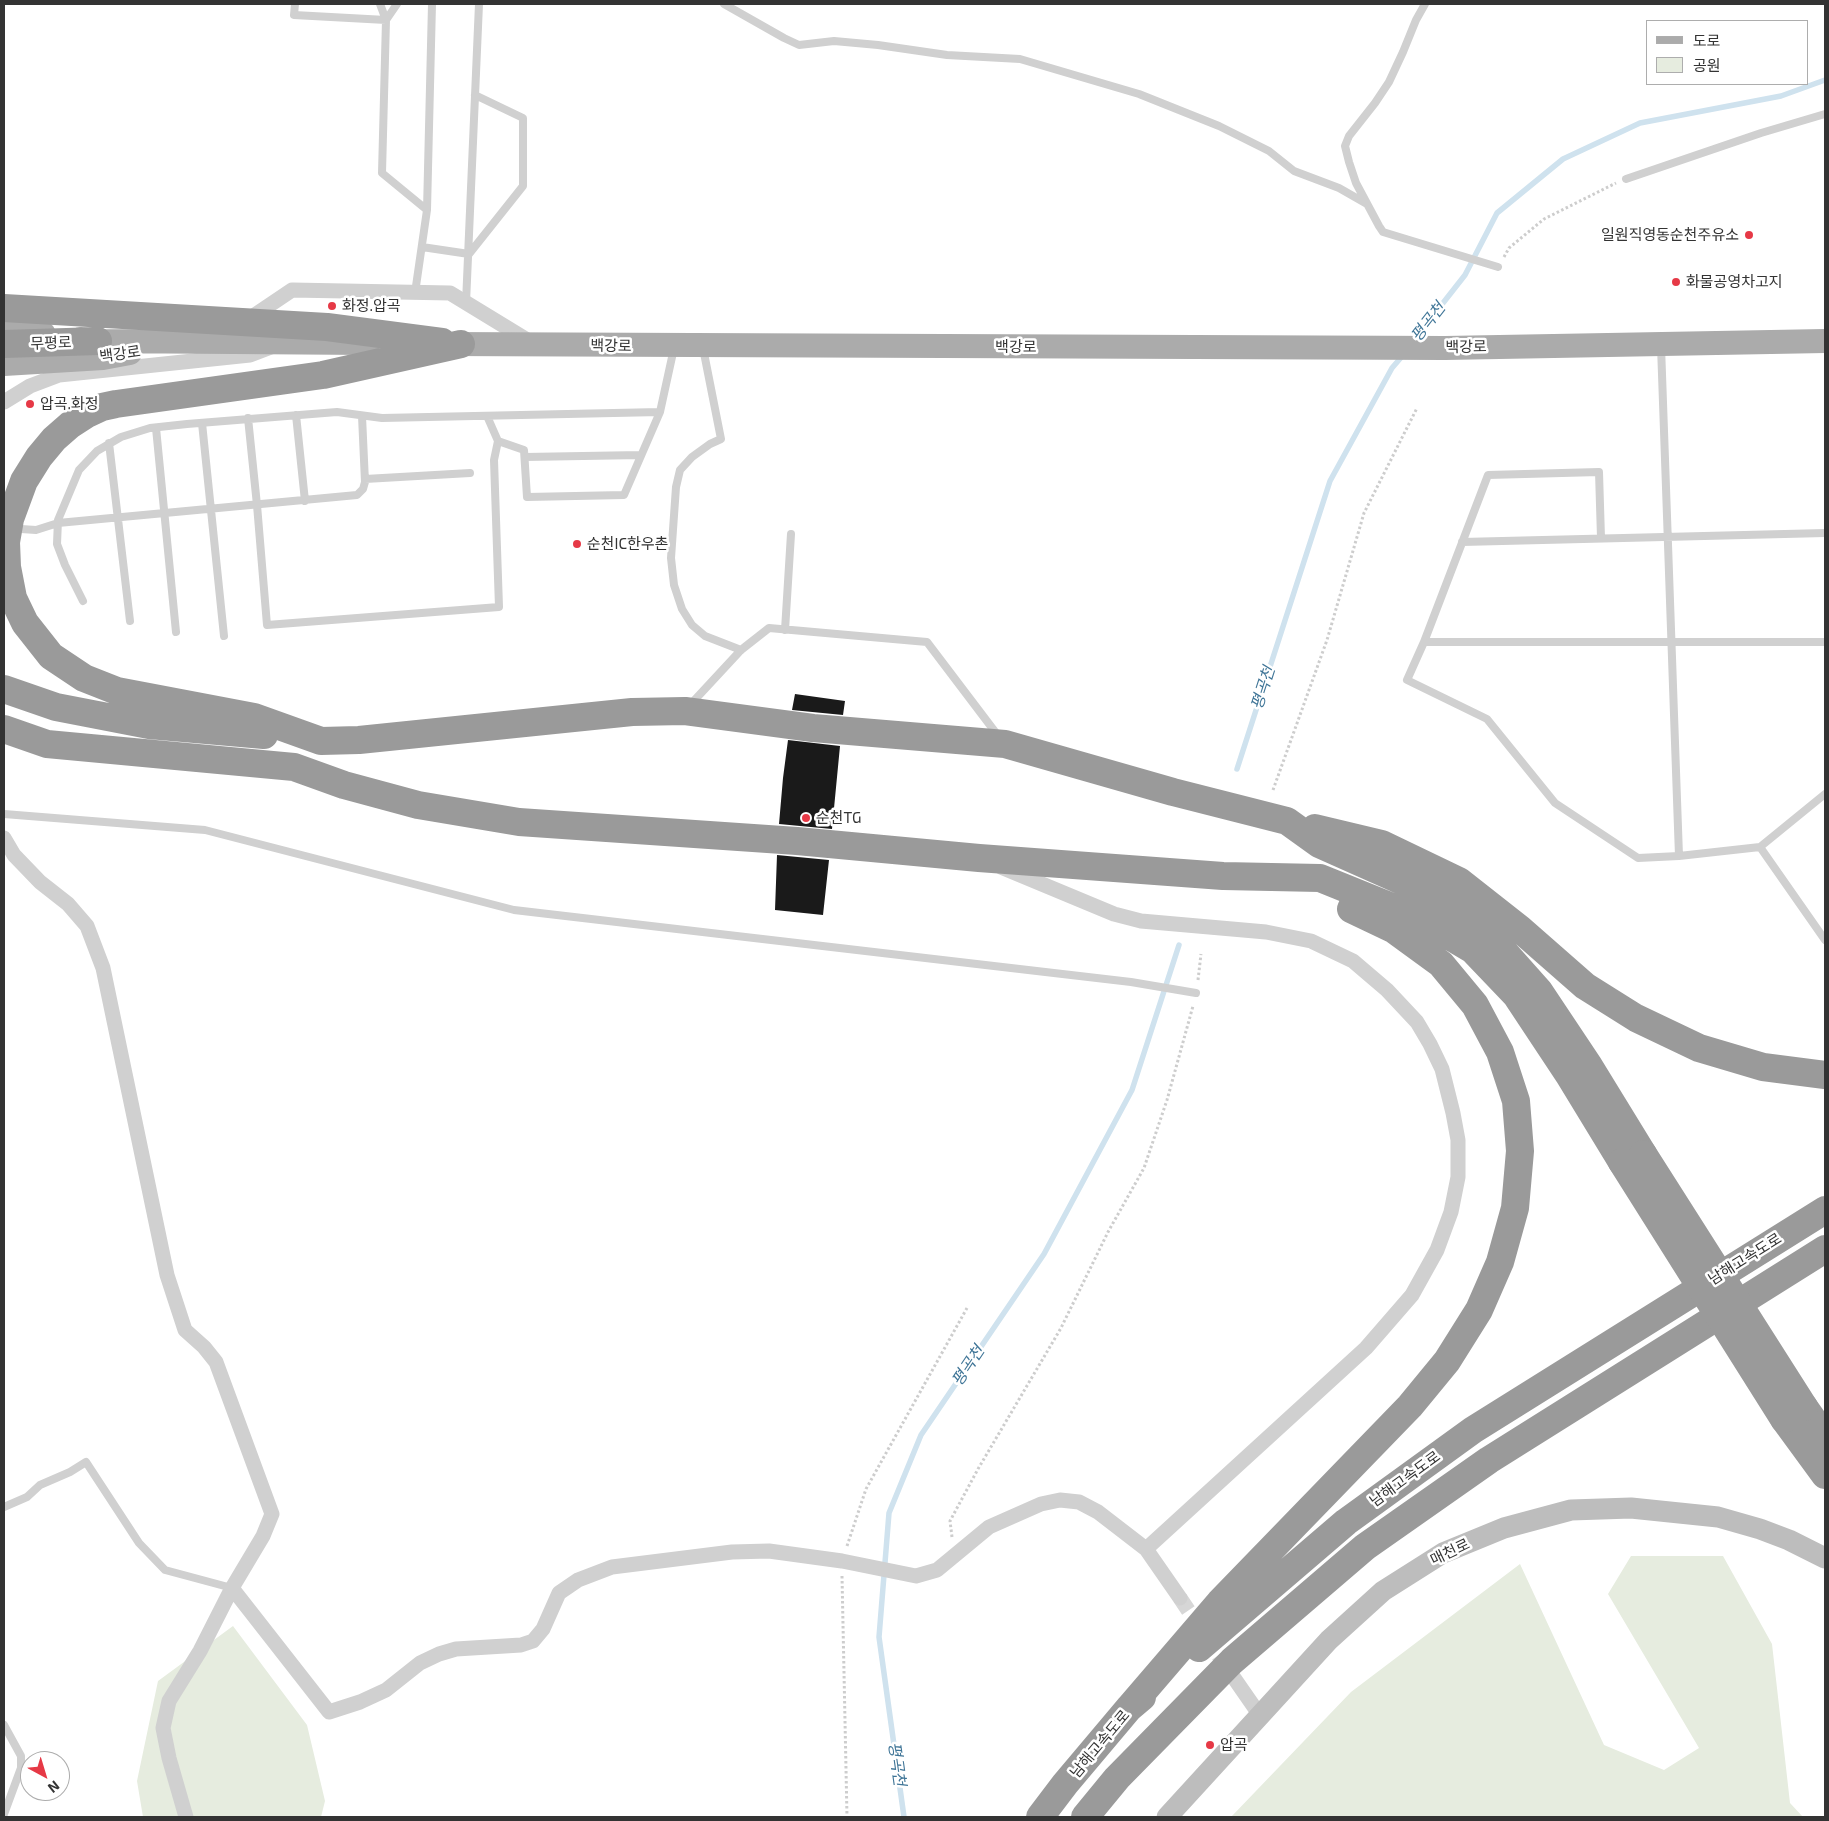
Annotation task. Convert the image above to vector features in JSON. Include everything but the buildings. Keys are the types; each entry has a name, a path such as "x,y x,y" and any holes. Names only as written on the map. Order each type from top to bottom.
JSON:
{"highway":[{"path":"4,308 327,327 461,344"},
{"name":"무평로","path":"4,344 98,341"},
{"path":"321,741 254,717 117,691 84,678 66,668 51,656 35,637 25,623 13,598 7,567 6,542 15,503 24,480 54,439 76,421 102,407 323,375 461,344"},
{"path":"4,689 56,707 149,725 321,741 359,740 632,712 685,711 813,728 1005,744 1173,792 1382,844 1459,881 1520,929 1585,986 1636,1018 1699,1048 1763,1067 1825,1075"},
{"path":"4,729 47,744 294,767 344,785 418,804 519,822 797,841 979,858 1222,876 1320,878 1419,918 1472,950 1516,995 1569,1076 1632,1158 1794,1413 1825,1476"},
{"path":"1287,821 1319,844 1429,893 1491,937 1539,991 1590,1066 1632,1158"},
{"path":"1129,1708 1220,1602 1410,1406 1447,1361 1479,1310 1500,1262 1515,1208 1520,1151 1516,1101 1500,1052 1475,1005 1441,964 1393,929 1342,904 1276,877"},
{"name":"남해고속도로","path":"1040,1817 1065,1784 1129,1708 1346,1522 1473,1430 1825,1210"},
{"path":"1085,1817 1117,1778 1232,1661 1366,1547 1489,1460 1825,1249"},
{"path":"1794,1413 1825,1437"}],"main road":[{"name":"백강로","path":"4,329 98,341 288,341 675,346 1445,348 1825,341"},
{"name":"백강로","path":"4,364 104,358 206,341"},
{"name":"매천로","path":"1167,1817 1259,1714 1329,1640 1383,1591 1443,1553 1504,1528 1571,1510 1631,1508 1718,1517 1760,1529 1789,1540 1825,1558"}],"street":[{"path":"206,341 243,322 292,290 450,293 536,345"},
{"path":"4,402 30,386 59,375 250,355 288,341"},
{"path":"4,838 14,854 40,882 68,904 87,926 103,968 167,1275 185,1330 204,1347 216,1362 272,1514 263,1536 232,1588 200,1651 169,1701 164,1728 169,1758 186,1817"},
{"path":"979,858 1114,914 1141,921 1266,932 1311,941 1337,952 1373,976 1416,1022 1430,1044 1442,1069 1453,1112 1458,1140 1458,1177 1451,1212 1438,1250 1412,1295 1366,1348 1146,1549"},
{"path":"232,1588 329,1712 360,1702 386,1690 420,1663 439,1654 456,1649 521,1645 533,1641 543,1629 559,1594 578,1580 612,1568 732,1552 769,1550 842,1561 916,1576 937,1570 989,1527 1041,1504 1060,1500 1079,1502 1098,1512 1146,1549 1180,1598"},
{"path":"1234,1678 1259,1714"}],"lane":[{"path":"295,4 294,14 386,20"},
{"path":"380,4 386,20 382,173 427,210"},
{"path":"386,20 397,4"},
{"path":"415,293 427,210 432,4"},
{"path":"466,303 478,4"},
{"path":"724,4 798,45 834,41 947,55 1020,60 1139,94 1219,126 1269,151 1294,171 1339,188 1367,204"},
{"path":"1425,4 1389,82 1349,136 1345,146 1356,183 1383,232 1494,265"},
{"path":"469,254 523,186 523,118 475,95"},
{"path":"1626,179 1761,133 1825,114"},
{"path":"422,247 469,254"},
{"path":"1661,344 1679,856"},
{"path":"498,441 524,450 527,497 624,495 660,412 675,346"},
{"path":"702,346 721,439 710,444 692,457 680,470 676,486 671,558 674,585 682,609 692,624 705,636 741,650"},
{"path":"83,601 65,566 57,544 58,523 79,470 97,450 121,437 156,428 202,422 337,412 382,418 660,412"},
{"path":"296,415 305,501"},
{"path":"21,529 36,530 58,523 358,495 363,489 365,479 362,416"},
{"path":"248,418 258,505 267,625 499,607 494,460 498,441 487,416"},
{"path":"202,422 224,636"},
{"path":"156,428 176,632"},
{"path":"109,443 130,622"},
{"path":"525,457 641,454"},
{"path":"1601,538 1599,472 1488,475 1424,642 1407,680 1487,719 1555,804 1638,858 1679,856 1760,847 1825,794"},
{"path":"365,479 470,473"},
{"path":"785,630 791,534"},
{"path":"1462,542 1825,534"},
{"path":"685,711 741,650 769,628 927,642 1005,744"},
{"path":"1424,642 1825,642"},
{"path":"4,814 205,830 514,910 1131,982 1196,993"},
{"path":"1760,847 1825,940"},
{"path":"4,1506 27,1497 40,1485 70,1472 86,1462 139,1543 165,1570 232,1588"},
{"path":"4,1725 21,1756 21,1768 4,1814"}],"path":[{"path":"1494,265 1509,248 1544,219 1626,179"},
{"path":"1273,790 1327,640 1364,513 1417,408"},
{"path":"953,1556 950,1521 978,1469 1061,1328 1108,1232 1144,1168 1167,1100 1196,993 1201,954"}],"green space":[{"path":"1631,1556 1723,1556 1772,1644 1790,1803 1803,1817 1231,1817 1351,1692 1520,1564 1604,1745 1664,1770 1699,1748 1608,1594"},
{"path":"233,1626 307,1725 325,1801 321,1817 143,1817 137,1781 158,1681"}],"waterway":[{"name":"평곡천","path":"1414,340 1465,275 1497,213 1563,159 1640,123 1781,96 1825,80"},
{"name":"평곡천","path":"1237,769 1330,481 1392,368 1404,354"},
{"name":"평곡천","path":"904,1817 879,1637 889,1513 921,1435 1044,1254 1132,1090 1179,945"}],"tunnel":[{"path":"1180,1598 1229,1671"}],"place":[{"name":"일원직영동순천주유소","path":"1749,235"},
{"name":"화물공영차고지","path":"1676,282"},
{"name":"화정.압곡","path":"332,306"},
{"name":"압곡.화정","path":"30,404"},
{"name":"순천IC한우촌","path":"577,544"},
{"name":"순천TG","path":"806,818"},
{"name":"압곡","path":"1210,1745"}]}
